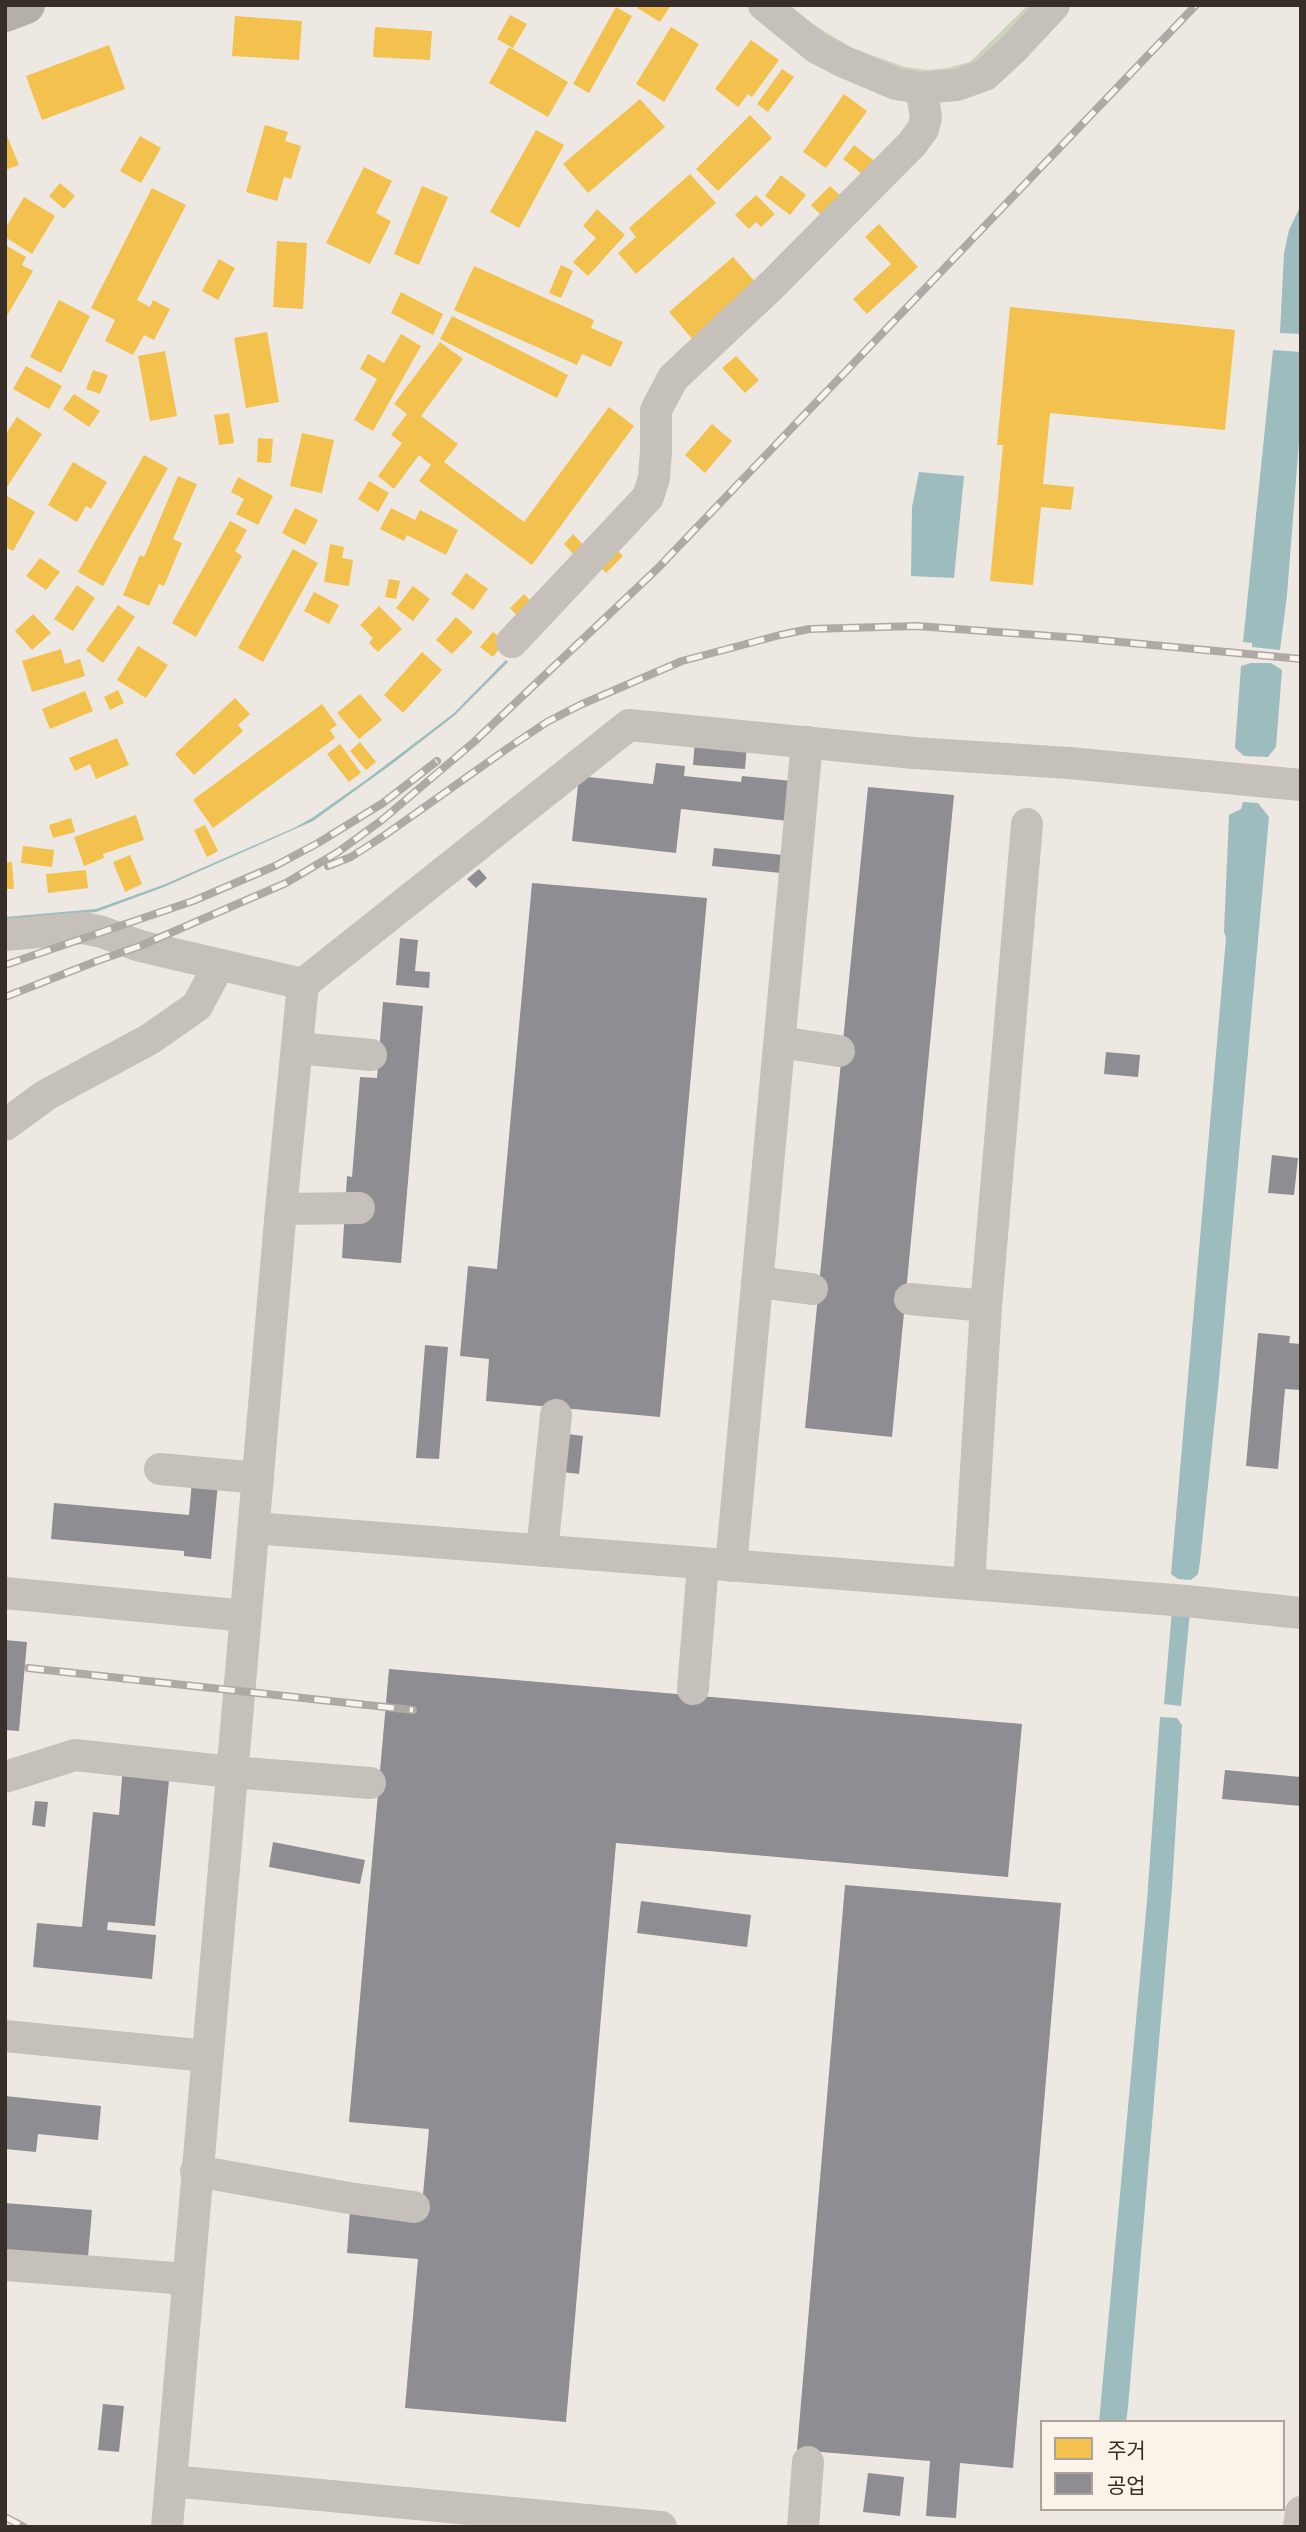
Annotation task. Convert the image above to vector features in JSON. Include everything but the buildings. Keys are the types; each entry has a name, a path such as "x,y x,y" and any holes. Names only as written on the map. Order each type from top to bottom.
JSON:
{"main road":[{"path":"5,13 26,5"}],"street":[{"path":"764,5 817,48 896,84 921,88 957,85 985,75 1054,5"},
{"path":"512,642 648,497 656,451 656,410 673,378 772,285 912,144 923,129 926,117 921,88"},
{"path":"167,2527 196,2171 303,984 629,725 914,753 1069,763 1301,785"},
{"path":"693,1689 717,1565 757,1283 807,742"},
{"path":"969,1584 986,1306 1027,824"},
{"path":"5,935 83,929 102,932 140,946 303,984"},
{"path":"5,1125 46,1096 150,1039 197,1006 219,965"},
{"path":"779,1042 839,1051"},
{"path":"297,1048 371,1055"},
{"path":"281,1209 359,1208"},
{"path":"757,1283 812,1289"},
{"path":"910,1299 986,1306"},
{"path":"542,1551 556,1415"},
{"path":"160,1469 258,1478"},
{"path":"254,1528 1186,1601 1301,1613"},
{"path":"5,1594 246,1616"},
{"path":"5,1777 75,1755 370,1783"},
{"path":"5,2036 207,2056"},
{"path":"196,2171 414,2207"},
{"path":"5,2265 187,2279"},
{"path":"803,2527 808,2462"},
{"path":"171,2481 661,2527"},
{"path":"1299,2527 1301,2512"}],"green space":[{"path":"1028,5 1039,5 977,68 917,79 827,43 808,21 852,48 905,67 927,70 970,62"}],"water":[{"path":"1301,205 1301,334 1280,333 1284,253 1289,230"},
{"path":"1273,350 1301,352 1301,416 1280,650 1252,647 1252,643 1243,642"},
{"path":"919,472 964,476 954,578 911,576 912,507"},
{"path":"506,660 508,662 454,716 313,821 164,887 96,912 5,920 5,917 96,909 163,885 294,828 366,780 453,714"},
{"path":"1271,663 1282,670 1276,747 1268,757 1244,756 1235,748 1241,666"},
{"path":"1243,802 1258,803 1269,817 1218,1389 1200,1562 1198,1574 1191,1580 1178,1579 1171,1574 1226,938 1224,931 1229,815 1241,809"},
{"path":"1172,1610 1190,1611 1181,1706 1164,1704"},
{"path":"1160,1717 1177,1718 1182,1725 1172,1888 1128,2407 1126,2420 1099,2420 1147,1901"}],"railway":[{"path":"5,997 140,946 286,883 338,852 382,820 474,742 657,569 1196,5"},
{"path":"328,866 351,857 547,722 580,705 682,661 780,635 809,629 917,626 1301,659"},
{"path":"5,965 193,901 275,866 383,803 437,761"},
{"path":"28,1668 413,1710"},
{"path":"5,2517 24,2527"}]}
